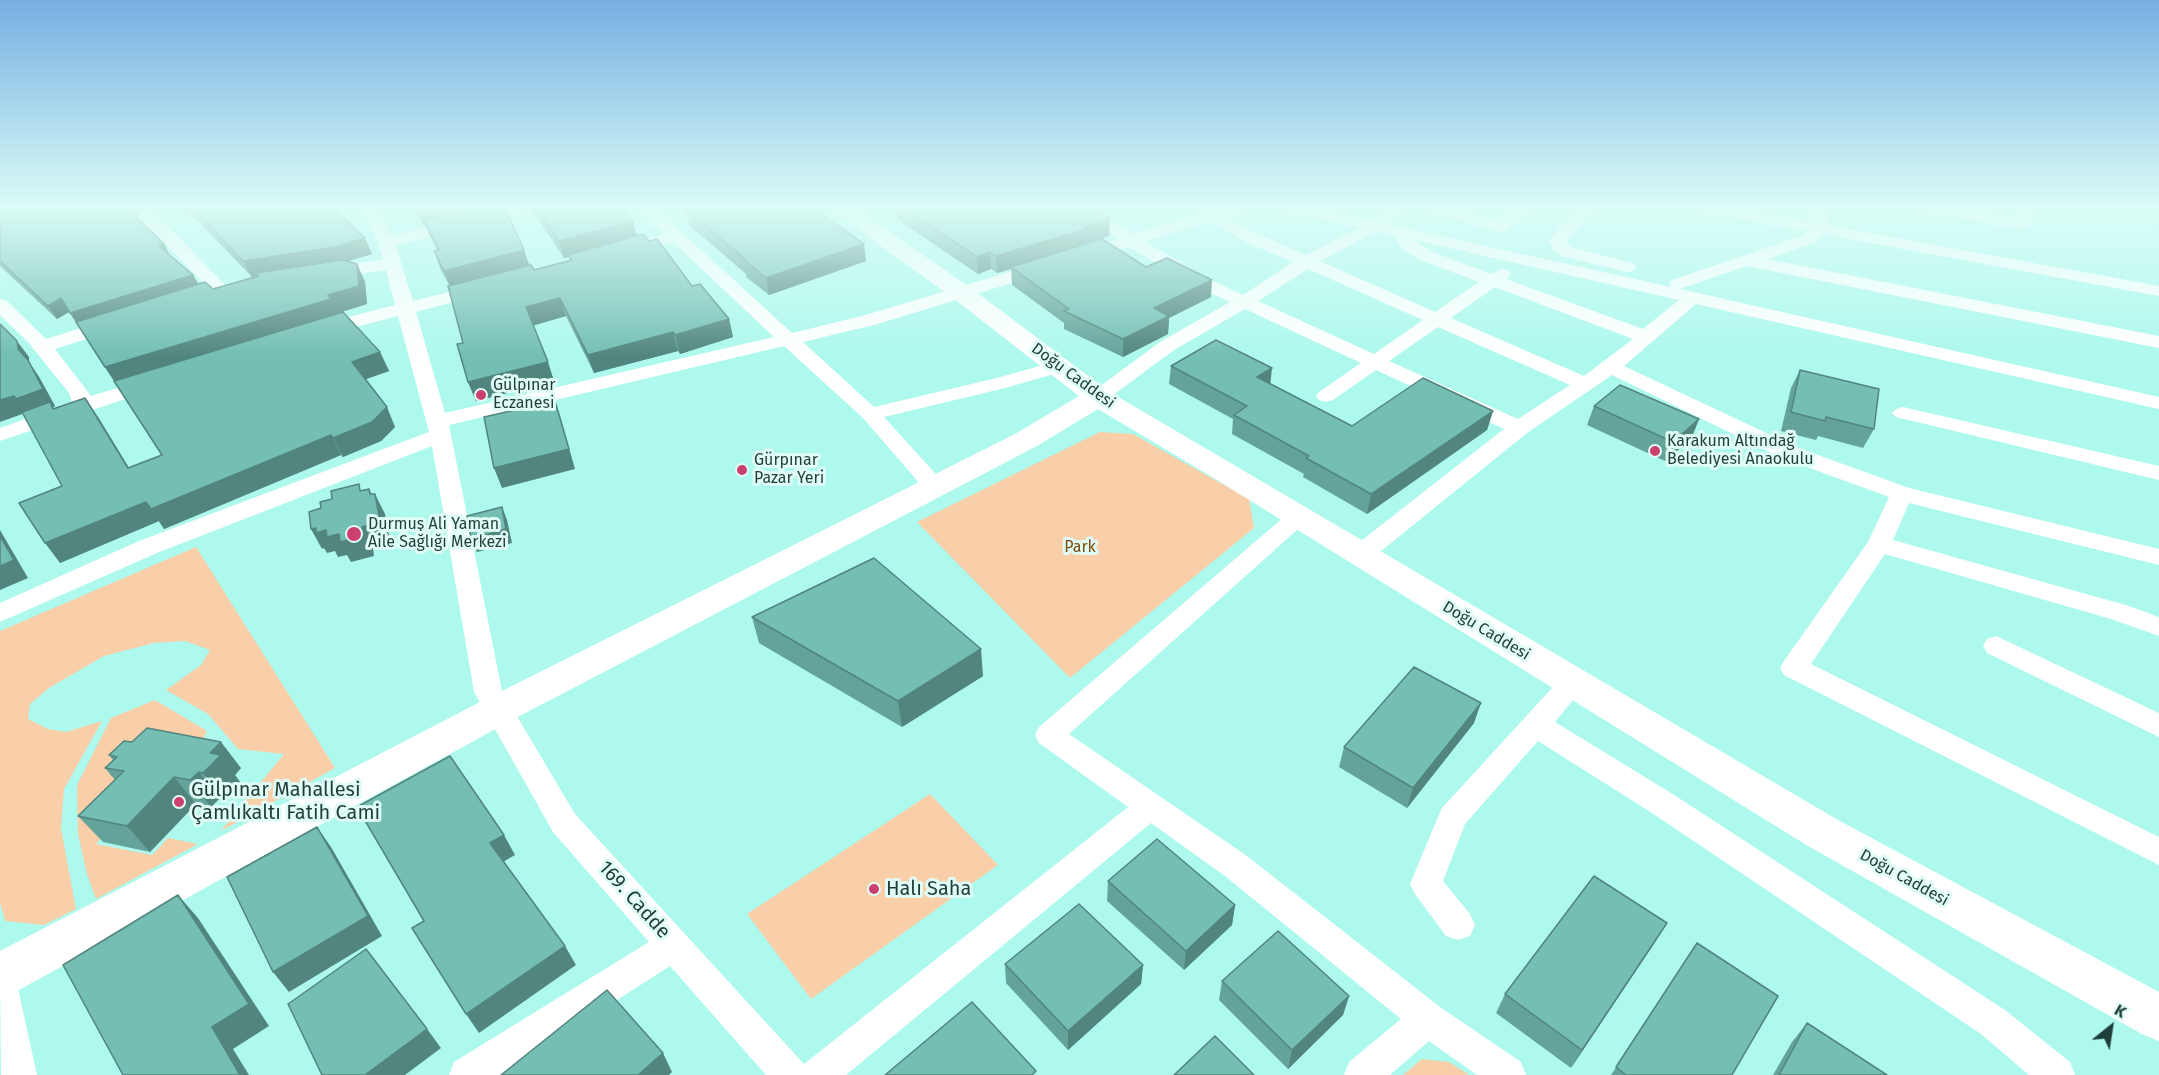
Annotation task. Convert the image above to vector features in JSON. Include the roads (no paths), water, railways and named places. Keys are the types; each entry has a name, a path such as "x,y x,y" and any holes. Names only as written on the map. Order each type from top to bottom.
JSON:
{"street":[{"path":"187,256 220,290"},
{"path":"314,275 379,256"},
{"name":"169. Cadde","path":"391,256 439,428 488,692 564,823 790,1075"},
{"path":"698,256 870,414 935,487"},
{"name":"Doğu Caddesi","path":"910,256 962,292 1098,398 1299,516 1823,833 2159,1018"},
{"path":"0,613 148,547 439,428 867,321 1081,256"},
{"path":"1157,256 1207,285 1519,428"},
{"path":"1293,256 1585,384"},
{"path":"0,975 498,710 1026,440 1098,398 1167,346 1246,301 1317,256"},
{"path":"1427,256 1646,337"},
{"path":"1505,256 1685,290 2159,403"},
{"path":"1581,256 1685,290"},
{"path":"1361,554 1519,428 1611,366 1646,337 1685,290 1762,256"},
{"path":"1973,256 2159,291"},
{"path":"1326,396 1522,260"},
{"path":"1749,261 2159,342"},
{"path":"298,337 500,284"},
{"path":"198,297 240,286"},
{"path":"0,305 42,347 80,392 84,405"},
{"path":"42,347 131,318"},
{"path":"1611,366 1788,452 1902,494 2159,557"},
{"path":"870,414 998,384 1058,367"},
{"path":"0,435 84,405 171,378"},
{"path":"1903,413 2159,473"},
{"path":"1902,494 1879,544 1794,668 2159,852"},
{"path":"1299,516 1049,735 1236,866 1428,1018 1508,1075"},
{"path":"1879,544 2120,612 2159,627"},
{"path":"1996,646 2159,726"},
{"path":"1458,924 1426,884 1453,817 1573,683"},
{"path":"1536,725 1660,802 1974,1009 2057,1075"},
{"path":"817,1075 1151,806"},
{"path":"467,1075 674,945"},
{"path":"0,984 19,1075"},
{"path":"1362,1075 1428,1018"}],"place":[{"name":"Gülpınar Eczanesi","path":"481,395"},
{"name":"Karakum Altındağ Belediyesi Anaokulu","path":"1655,451"},
{"name":"Gürpınar Pazar Yeri","path":"742,470"},
{"name":"Durmuş Ali Yaman Aile Sağlığı Merkezi","path":"354,534"},
{"name":"Gülpınar Mahallesi Çamlıkaltı Fatih Cami","path":"179,802"},
{"name":"Halı Saha","path":"874,889"}],"park label":[{"name":"Park","path":"1080,548"}]}
